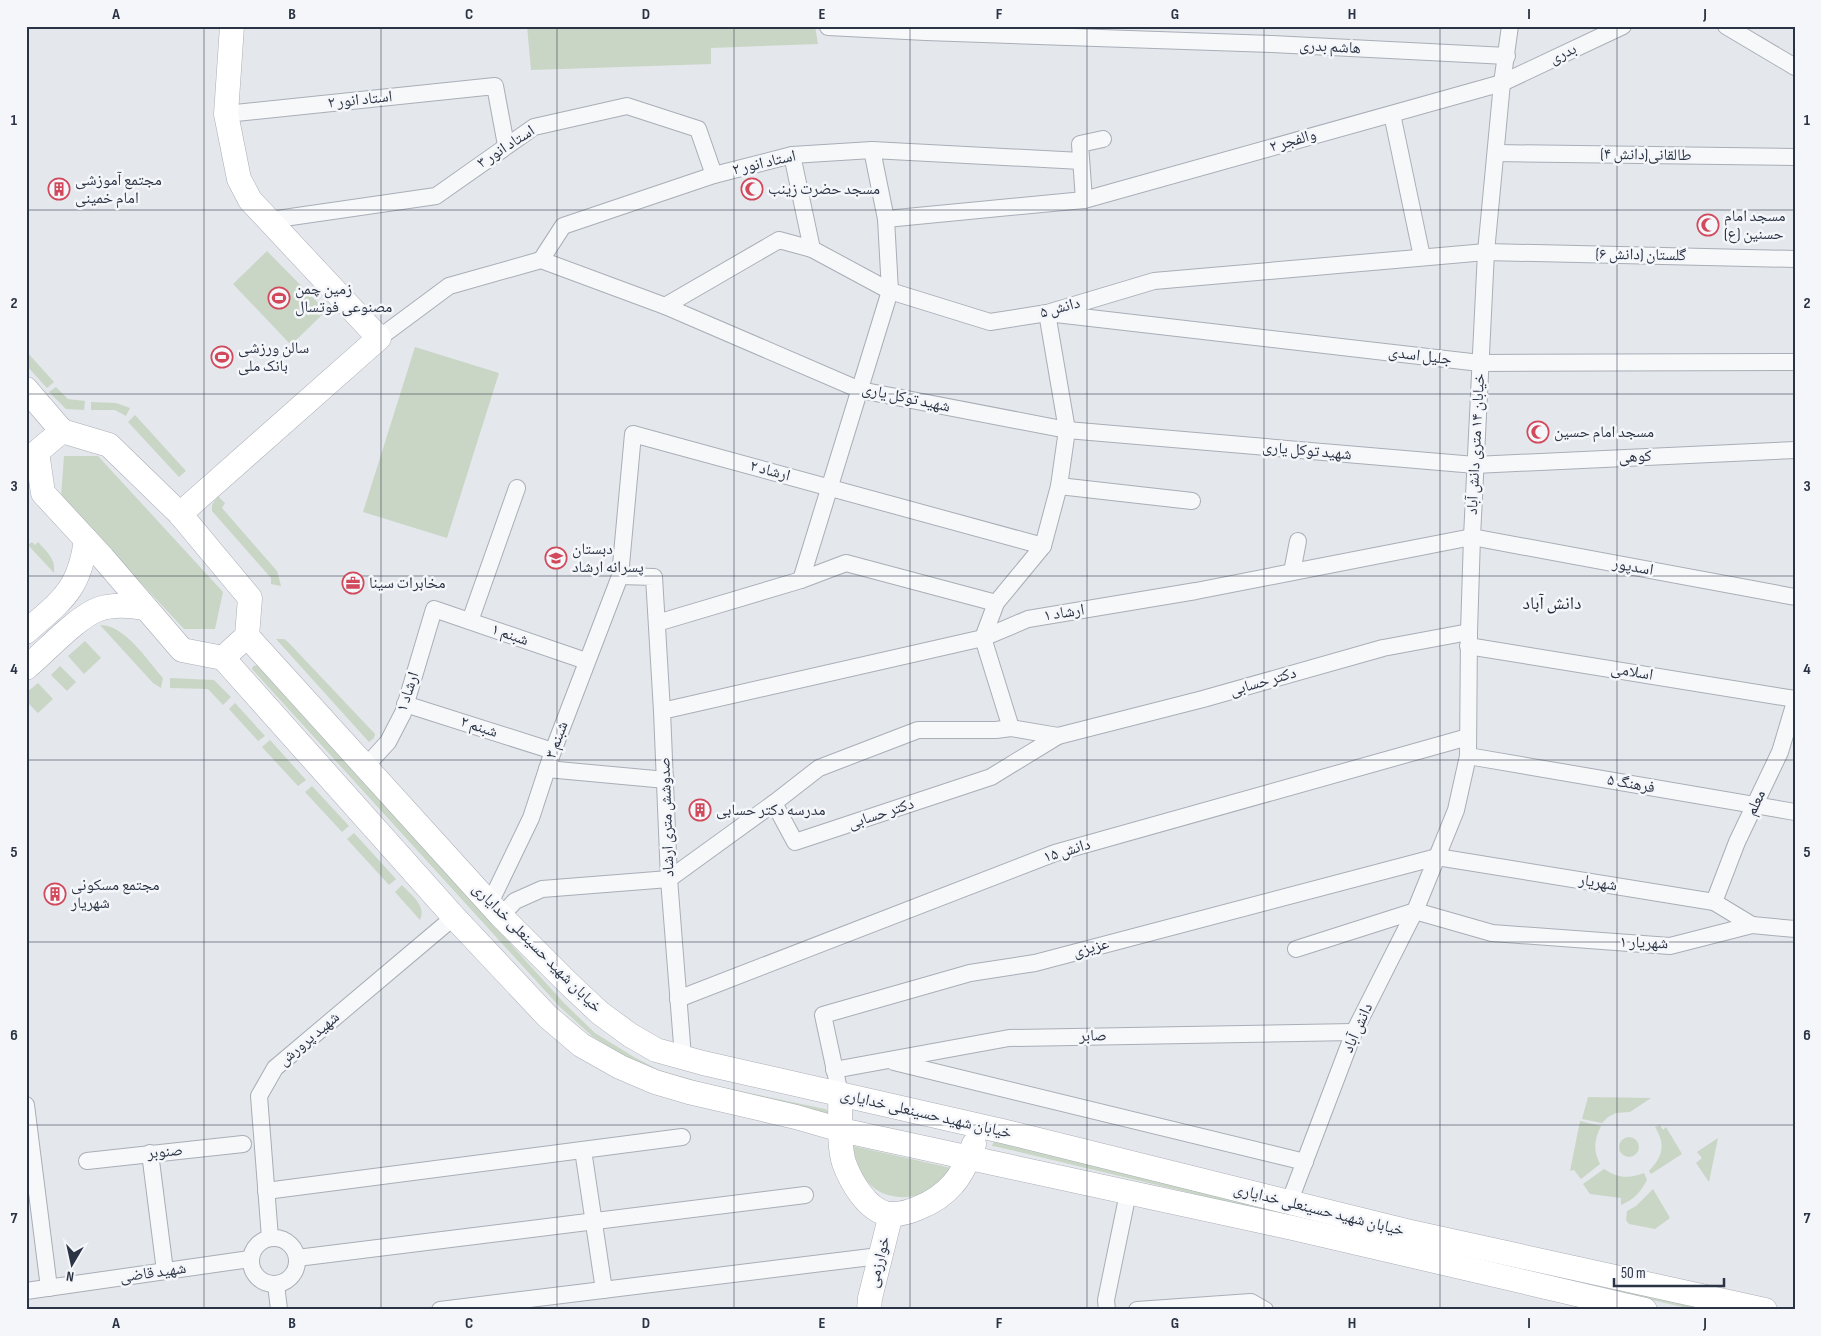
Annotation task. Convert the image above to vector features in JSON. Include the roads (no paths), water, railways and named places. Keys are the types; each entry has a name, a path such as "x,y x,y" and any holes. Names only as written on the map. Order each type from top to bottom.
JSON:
{"street":[{"path":"232,26 226,114 239,179 250,200 379,338"},
{"name":"خیابان ۱۴ متری دانش آباد","path":"1437,858 1456,810 1468,756 1468,639 1486,252 1502,83 1510,26"},
{"name":"بدری","path":"1502,83 1623,26"},
{"path":"1726,26 1795,67"},
{"name":"هاشم بدری","path":"828,27 1153,33 1507,56"},
{"name":"والفجر ۲","path":"886,219 1084,200 1502,83"},
{"name":"استاد انور ۲","path":"226,114 495,86 506,145"},
{"name":"استاد انور ۳","path":"270,220 436,196 534,127 627,106 698,129 714,175"},
{"path":"1392,114 1422,257"},
{"path":"1084,200 1080,144 1103,139"},
{"path":"801,580 890,291 886,219 872,150 1081,161"},
{"name":"استاد انور ۲","path":"541,260 563,226 714,175 792,155 872,150"},
{"name":"طالقانی(دانش ۴)","path":"1496,153 1795,157"},
{"path":"792,155 812,249"},
{"name":"دانش ۵","path":"665,306 779,240 812,249 890,291 990,322 1047,314 1154,281 1486,252"},
{"name":"گلستان (دانش ۶)","path":"1486,252 1795,259"},
{"path":"180,514 379,338 449,286 541,260"},
{"name":"شهید توکل یاری","path":"541,260 665,306 860,390 1067,430 1475,465"},
{"path":"1011,728 983,638 996,603 1043,546 1059,486 1067,430 1047,314"},
{"name":"جلیل اسدی","path":"1047,314 1480,363 1795,362"},
{"path":"26,389 62,431 109,445 180,514 250,598 247,636 223,658 182,650 43,492 32,446 62,431"},
{"name":"ارشاد ۲","path":"620,576 633,434 1043,546"},
{"name":"کوهی","path":"1475,465 1795,450"},
{"path":"1059,486 1192,502"},
{"path":"470,621 517,488"},
{"name":"ارشاد ۱","path":"662,711 983,638 1028,619 1196,591 1472,537"},
{"name":"اسدپور","path":"1472,537 1795,597"},
{"path":"26,632 60,602 72,588 79,573 86,540"},
{"path":"1292,572 1298,541"},
{"path":"658,624 801,580 846,563 996,603"},
{"name":"صدوشش متری ارشاد","path":"620,576 654,577 666,780 669,879 683,1057"},
{"name":"شبنم ۳","path":"496,909 532,818 553,751 586,661 620,576"},
{"path":"26,668 83,618 98,609 121,605 145,608"},
{"name":"ارشاد ۱","path":"366,766 388,742 403,713 434,609"},
{"name":"شبنم ۱","path":"434,609 586,661"},
{"name":"خیابان شهید حسینعلی خدایاری","path":"247,636 496,909 568,984 600,1013 630,1035 656,1050 703,1063 980,1126 1406,1231 1765,1310"},
{"name":"اسلامی","path":"1468,639 1795,700"},
{"name":"دکتر حسابی","path":"774,803 795,842 992,777 1058,736 1384,648 1468,639"},
{"name":"خیابان شهید حسینعلی خدایاری","path":"223,658 454,916 547,1016 581,1045 620,1067 655,1082 688,1092 796,1116 841,1130 1294,1228 1645,1310"},
{"name":"معلم","path":"1714,902 1738,842 1780,752 1795,700"},
{"name":"شبنم ۲","path":"405,704 553,751"},
{"name":"دکتر حسابی","path":"669,879 819,768 918,730 996,730 1011,728 1058,736"},
{"name":"دانش ۱۵","path":"678,1000 1055,853 1468,737"},
{"name":"فرهنگ ۵","path":"1468,756 1795,812"},
{"path":"547,769 666,780"},
{"name":"شهریار","path":"1437,858 1714,902 1752,925"},
{"name":"دانش آباد","path":"1289,1203 1354,1032 1415,911 1437,858"},
{"name":"عزیزی","path":"840,1094 823,1014 970,973 1035,963 1437,858"},
{"path":"496,909 542,889 669,879"},
{"path":"1296,949 1415,911"},
{"name":"شهریار ۱","path":"1415,911 1492,933 1670,946 1752,925 1795,929"},
{"name":"شهید پرورش","path":"270,1238 259,1096 275,1068 454,916"},
{"name":"صابر","path":"834,1070 1009,1038 1354,1032"},
{"path":"888,1060 1305,1162"},
{"name":"خوارزمی","path":"840,1094 844,1163 856,1187 865,1198 876,1208 891,1214 915,1210 930,1203 944,1193 954,1183 969,1157 980,1126"},
{"path":"26,1105 30,1168 49,1288"},
{"path":"266,1191 682,1137"},
{"name":"صنوبر","path":"87,1161 242,1144"},
{"path":"583,1150 604,1290"},
{"path":"150,1153 165,1271"},
{"path":"1107,1310 1106,1300 1128,1193"},
{"path":"296,1258 805,1195"},
{"name":"خوارزمی","path":"869,1310 870,1298 891,1214"},
{"path":"270,1238 284,1240 290,1245 296,1258 294,1272 283,1282 276,1284 261,1280 251,1267 250,1260 256,1245 270,1238"},
{"path":"440,1310 880,1257"},
{"name":"شهید قاضی","path":"26,1291 250,1260"},
{"path":"276,1284 279,1310"},
{"path":"1137,1310 1251,1302 1265,1310"}],"place":[{"name":"مجتمع آموزشی امام خمینی","path":"59,189"},
{"name":"مسجد حضرت زینب","path":"752,189"},
{"name":"مسجد امام حسنین (ع)","path":"1708,225"},
{"name":"زمین چمن مصنوعی فوتسال","path":"279,298"},
{"name":"سالن ورزشی بانک ملی","path":"222,357"},
{"name":"مسجد امام حسین","path":"1538,432"},
{"name":"دبستان پسرانه ارشاد","path":"556,558"},
{"name":"مخابرات سینا","path":"353,583"},
{"name":"مدرسه دکتر حسابی","path":"700,810"},
{"name":"مجتمع مسکونی شهریار","path":"55,894"}],"district":[{"name":"دانش آباد","path":"1552,603"}]}
